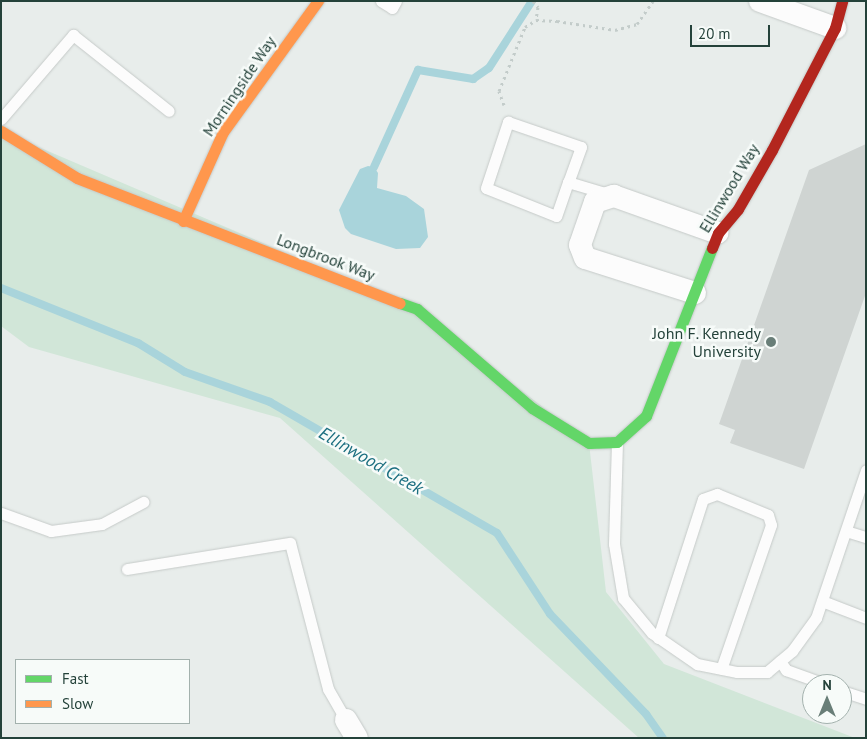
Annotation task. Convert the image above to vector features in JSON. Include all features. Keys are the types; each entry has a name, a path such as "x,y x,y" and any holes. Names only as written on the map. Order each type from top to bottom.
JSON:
{"street":[{"name":"Morningside Way","path":"183,221 222,132 318,1"},
{"path":"760,1 835,28"},
{"name":"Ellinwood Way","path":"618,442 646,416 718,233 738,209 772,150 835,28 842,1"},
{"name":"Longbrook Way","path":"1,131 77,178 183,221 417,308 532,408 590,443 618,442"},
{"path":"695,293 585,258 580,245 595,202 614,196 718,233"}],"lane":[{"path":"382,1 392,8 396,1"},
{"path":"1,119 73,35 169,111"},
{"path":"508,122 582,147 568,182 556,216 486,188 508,122"},
{"path":"568,182 614,196"},
{"path":"618,442 614,544 623,598 658,638 697,664 721,669 767,672 792,651 816,618 866,470"},
{"path":"658,638 703,499 717,494 768,515 771,525 721,669"},
{"path":"1,513 51,531 102,524 143,502"},
{"path":"846,531 866,537"},
{"path":"127,569 290,543 328,689 351,729"},
{"path":"822,601 866,618"},
{"path":"780,661 786,670 802,676"},
{"path":"852,694 866,699"}],"path":[{"path":"532,1 538,7 536,20"},
{"path":"508,122 499,90 525,27 536,20 615,30 637,24 654,1"}],"green space":[{"path":"1,131 417,309 589,443 606,592 664,664 802,717 802,724 819,724 855,738 639,738 280,418 29,347 1,326"}],"water":[{"path":"368,166 374,167 378,173 377,188 406,196 424,209 428,237 420,248 396,249 351,234 345,228 339,210 360,169"}],"building":[{"name":"John F. Kennedy University","path":"866,144 866,293 804,469 730,443 735,430 719,424 809,170"}],"waterway":[{"path":"374,167 418,70 473,79 489,68 532,1"},
{"name":"Ellinwood Creek","path":"1,288 138,343 185,372 270,402 497,533 550,614 646,714 663,738"}],"traffic: fast":[{"path":"400,303 417,309 532,408 589,443 617,442 646,416 712,248"}],"traffic: slow":[{"path":"183,221 223,132 318,1"},
{"path":"1,131 77,178 400,303"}],"traffic: jam":[{"path":"712,248 718,233 738,209 772,150 835,28 842,1"}],"place":[{"name":"John F. Kennedy University","path":"771,342"}]}
